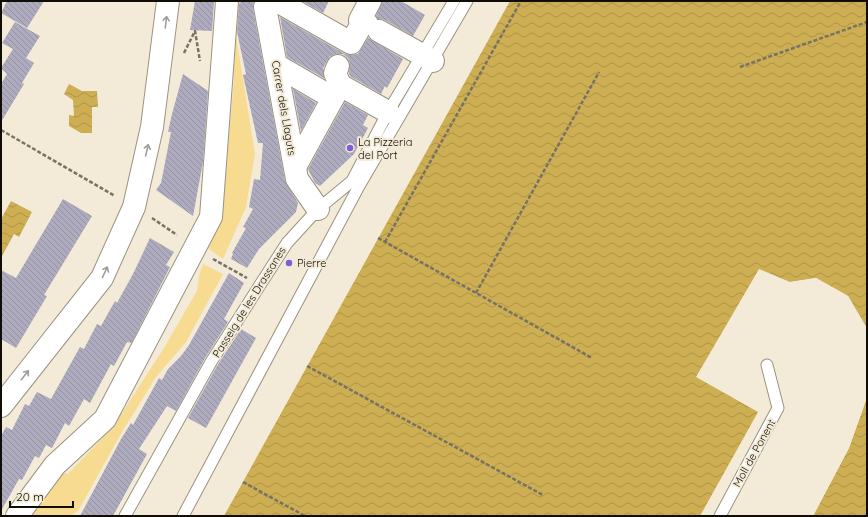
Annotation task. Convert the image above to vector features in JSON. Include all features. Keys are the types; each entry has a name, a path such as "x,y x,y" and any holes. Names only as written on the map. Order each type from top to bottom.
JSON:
{"street":[{"path":"1,406 102,278 134,207 152,128 168,1"},
{"path":"17,516 55,465 105,419 211,217 227,1"},
{"name":"Carrer dels Llaguts","path":"267,1 265,7 294,167 297,179 318,209"},
{"path":"277,1 342,68 388,112"},
{"path":"370,1 360,20 428,58"},
{"path":"294,167 342,68 369,26"},
{"path":"276,65 342,68"}],"lane":[{"name":"Passeig de les Drassanes","path":"183,516 428,58 454,1"},
{"name":"Passeig de les Drassanes","path":"125,516 212,362 286,243 318,209 352,181 388,112 428,58 467,1"},
{"name":"Moll de Ponent","path":"720,516 778,408 767,365"}],"path":[{"path":"385,242 521,1"},
{"path":"740,67 867,22"},
{"path":"161,60 182,59 195,31 201,67"},
{"path":"476,293 599,72"},
{"path":"378,238 592,358"},
{"path":"307,366 543,495"},
{"path":"243,482 305,516"}],"shaded area":[{"path":"236,1 240,1 236,36 255,154 246,207 223,259 205,246 222,219 234,79 231,26"},
{"path":"203,264 223,274 186,342 156,377 122,432 78,511 71,516 31,516 58,472 68,474 113,427 164,348 197,291 199,275"}],"water":[{"path":"510,1 867,1 867,328 848,296 816,278 790,282 759,269 696,377 758,412 700,516 224,516"},
{"path":"69,84 82,91 97,91 98,107 92,107 92,133 81,133 69,126 69,115 74,116 73,100 64,94"},
{"path":"11,201 32,212 19,237 14,234 1,258 1,219"},
{"path":"867,398 867,516 813,516 849,448"}],"pier":[{"path":"816,278 848,296 867,330 847,297 815,280 791,284 790,282"},
{"path":"867,396 849,448 813,516 811,516 848,447"}],"building":[{"path":"7,1 44,1 27,28 1,13"},
{"path":"195,1 214,1 212,31 190,30"},
{"path":"242,1 254,1 253,9 285,181 298,203 296,212 259,249 247,268 231,259 232,253 246,228 243,227 253,209 249,207 254,179 260,180 263,143 258,143 243,75 246,74 237,32 239,4"},
{"path":"302,1 329,1 323,13"},
{"path":"382,1 401,1 425,15 413,36 385,20 378,19 376,16"},
{"path":"280,17 345,54 358,54 368,38 403,59 387,88 385,86 381,94 350,76 350,64 348,58 343,54 330,56 323,68 324,78 287,57"},
{"path":"15,22 40,36 26,58 34,63 22,83 24,84 1,122 1,84 7,74 1,68 13,49 2,43"},
{"path":"183,74 208,91 203,162 193,216 156,190 161,183 171,132 168,132"},
{"path":"293,89 316,103 301,131"},
{"path":"345,102 368,115 363,125 368,128 354,154 320,186 315,183 308,169"},
{"path":"63,199 92,216 44,295 47,296 16,348 1,339 1,270 16,278"},
{"path":"150,238 174,252 166,265 170,267 132,342 127,342 114,366 111,364 90,403 84,399 69,426 65,423 52,448 46,445 39,458 35,456 22,480 19,479 1,511 1,436 6,427 12,430 25,404 29,406 37,392 51,399 80,347 84,349 97,324 101,326 115,301 117,303"},
{"path":"229,273 244,283 224,319 228,322 205,358 176,411 167,406 139,449 147,454 113,516 80,516 121,439 131,423 133,425 159,378 162,380 168,369 181,356 189,345"},
{"path":"241,329 256,338 206,428 188,418 217,366"}],"place":[{"name":"La Pizzeria del Port","path":"350,148"},
{"name":"Pierre","path":"289,263"}]}
